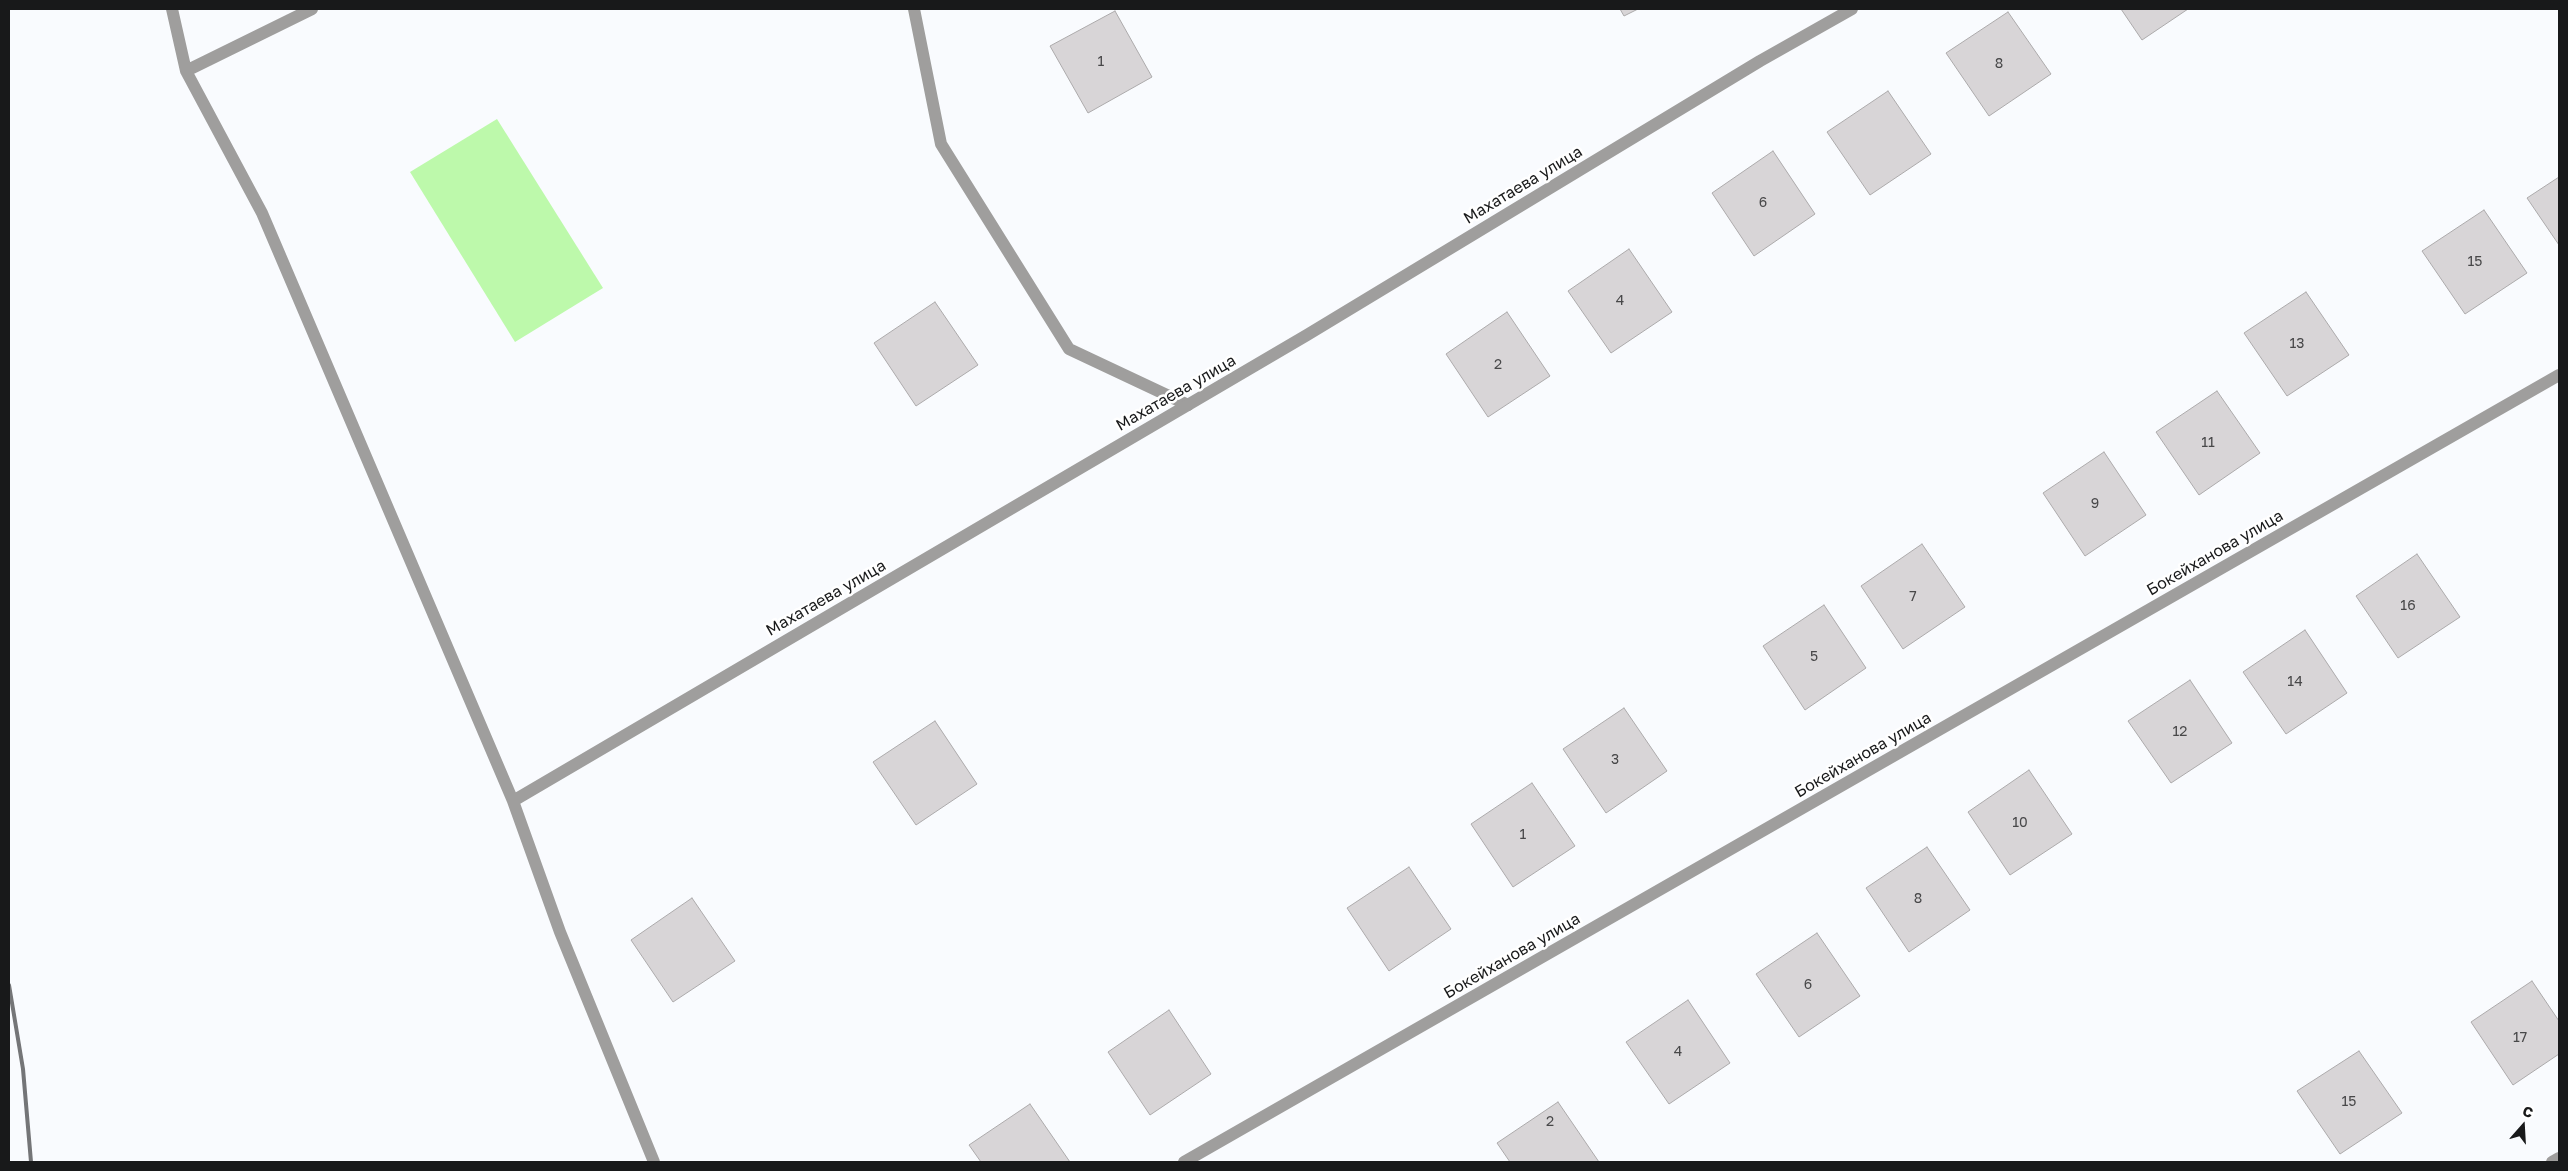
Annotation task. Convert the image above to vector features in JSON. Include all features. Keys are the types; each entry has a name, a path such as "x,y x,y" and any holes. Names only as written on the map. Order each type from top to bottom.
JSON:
{"street":[{"path":"172,9 186,71 262,213 513,802 560,932 654,1162"},
{"path":"186,71 312,9"},
{"path":"914,9 941,144 1069,349 1188,405"},
{"name":"Махатаева улица","path":"513,802 1188,405 1760,61 1852,9"},
{"name":"Бокейханова улица","path":"1184,1162 2559,375"},
{"path":"2552,1162 2559,1158"}],"green space":[{"path":"497,119 603,288 515,342 410,172"}],"building":[{"path":"1620,9 1638,9 1624,16"},
{"path":"2121,9 2188,9 2142,40"},
{"path":"1115,11 1152,77 1088,113 1050,46"},
{"path":"2008,12 2051,74 1989,116 1946,53"},
{"path":"1888,91 1931,154 1870,195 1827,132"},
{"path":"1773,151 1815,214 1754,256 1712,193"},
{"path":"2559,177 2559,245 2527,198"},
{"path":"2484,210 2527,273 2465,314 2422,251"},
{"path":"1629,249 1672,312 1611,353 1568,291"},
{"path":"2306,292 2349,355 2287,396 2244,333"},
{"path":"935,302 978,365 916,406 874,343"},
{"path":"1507,312 1550,376 1488,417 1446,354"},
{"path":"2217,391 2260,453 2199,495 2156,432"},
{"path":"2104,452 2146,515 2085,556 2043,493"},
{"path":"1922,544 1965,607 1903,649 1861,586"},
{"path":"2417,554 2460,617 2398,658 2356,596"},
{"path":"1824,605 1866,668 1805,710 1763,646"},
{"path":"2305,630 2347,693 2286,734 2243,672"},
{"path":"2190,680 2232,743 2171,783 2128,721"},
{"path":"1624,708 1667,771 1606,813 1563,749"},
{"path":"935,721 977,784 916,825 873,762"},
{"path":"2029,770 2072,834 2010,875 1968,812"},
{"path":"1532,783 1575,846 1513,887 1471,824"},
{"path":"1927,847 1970,910 1909,952 1866,888"},
{"path":"1409,867 1451,929 1389,971 1347,908"},
{"path":"692,898 735,961 673,1002 631,940"},
{"path":"1817,933 1860,996 1799,1037 1756,974"},
{"path":"2532,981 2559,1021 2559,1054 2513,1085 2471,1022"},
{"path":"1688,1000 1730,1063 1669,1104 1626,1042"},
{"path":"1169,1010 1211,1074 1150,1115 1108,1052"},
{"path":"2359,1051 2402,1113 2340,1154 2297,1091"},
{"path":"1558,1102 1599,1162 1510,1162 1497,1143"},
{"path":"1030,1104 1070,1162 981,1162 969,1145"}],"railway":[{"path":"9,985 23,1069 31,1162"}]}
